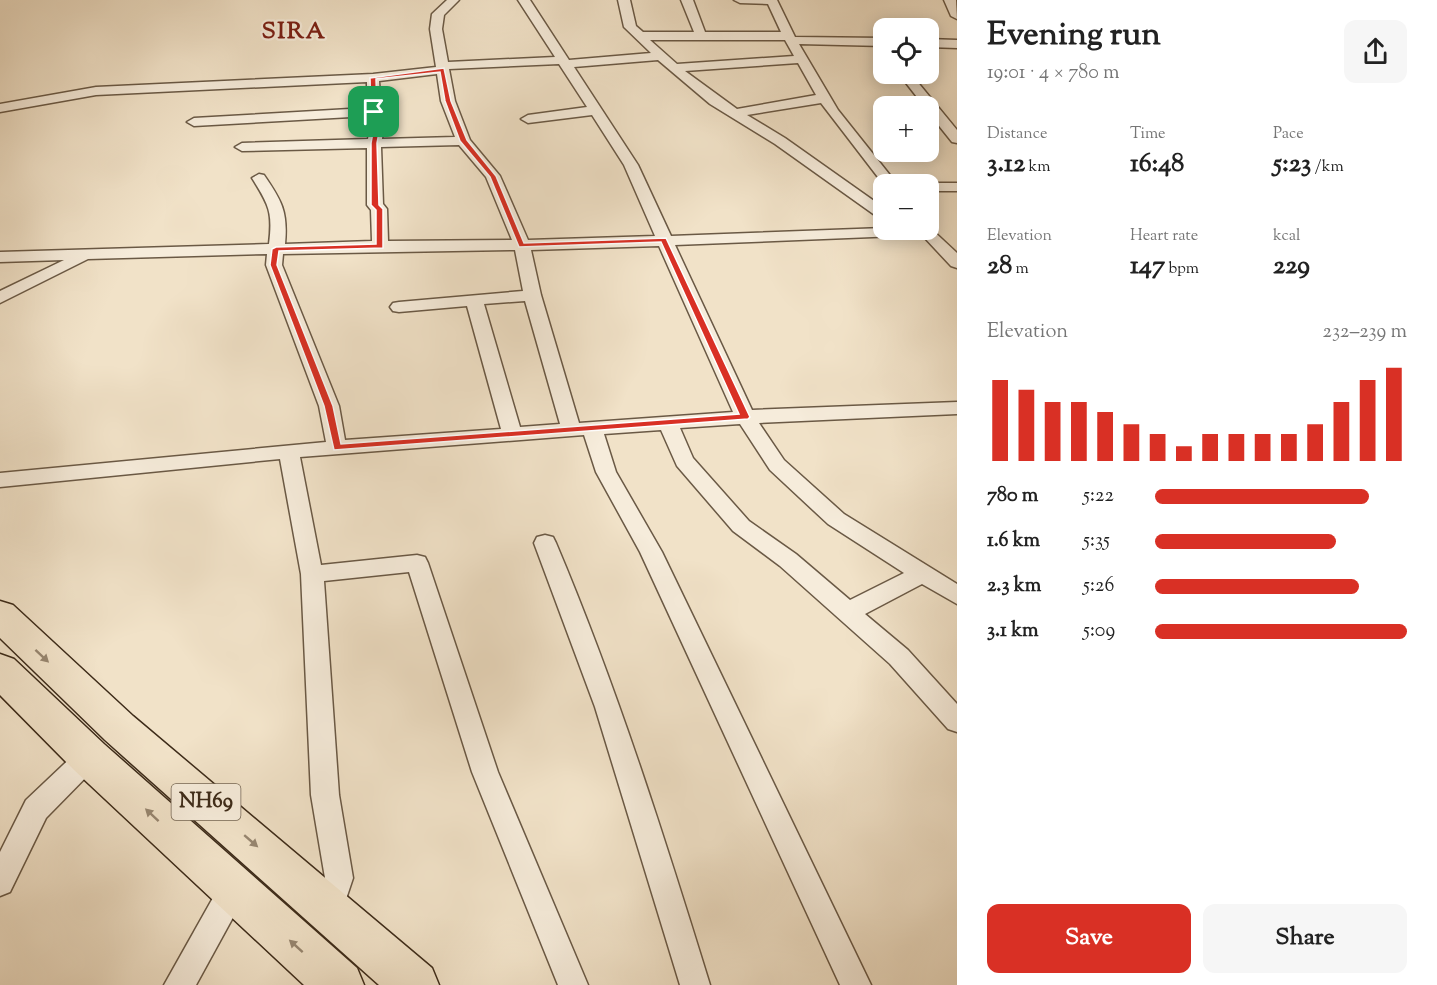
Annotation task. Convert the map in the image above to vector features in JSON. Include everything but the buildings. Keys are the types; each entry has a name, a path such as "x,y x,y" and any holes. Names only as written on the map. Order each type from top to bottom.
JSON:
{"highway":[{"name":"NH69","path":"0,615 119,728 415,985"},
{"name":"NH69","path":"0,670 89,757 340,985"}],"street":[{"path":"453,0 438,14 436,29 448,101 464,141 493,176 522,245 532,295 582,429 651,552 856,985"},
{"path":"524,0 631,165 745,417 777,465 836,519 957,595"},
{"path":"624,0 630,27 659,56 715,101 780,141 873,207"},
{"path":"687,0 701,36"},
{"path":"740,0 771,0 801,59 825,98 882,174"},
{"path":"950,0 957,16"},
{"path":"640,36 790,38 873,43"},
{"path":"939,44 955,46"},
{"path":"0,108 96,91 373,78 442,68 659,56"},
{"path":"674,68 801,59"},
{"path":"373,78 374,112 378,122 374,143 375,205 380,209 380,246"},
{"path":"913,84 957,139"},
{"path":"736,113 825,98"},
{"path":"528,119 596,110"},
{"path":"194,122 374,112"},
{"path":"242,147 464,141"},
{"path":"259,178 276,205 279,224 274,265 329,406 337,448"},
{"path":"939,187 957,187"},
{"path":"0,257 380,246 522,245 873,233"},
{"path":"935,240 957,263"},
{"path":"0,298 87,255"},
{"path":"399,307 532,295"},
{"path":"474,300 512,434"},
{"path":"0,480 289,452 512,434 745,417 957,408"},
{"path":"668,423 684,461 741,526 788,560 899,657 957,720"},
{"path":"289,452 312,574 325,795 339,878 329,910"},
{"path":"545,543 574,612 624,753 695,985"},
{"path":"312,574 417,563 485,772 573,985"},
{"path":"848,612 923,573"},
{"path":"0,882 36,809 89,757"},
{"path":"179,985 233,890"}],"district":[{"name":"SIRA","path":"294,32"}],"route":[{"path":"442,70 448,101 464,141 493,176 522,245 663,240 745,417 337,448 329,406 274,265 276,249 380,246 380,209 375,205 374,143 378,122 374,112 373,78 442,70"}]}
